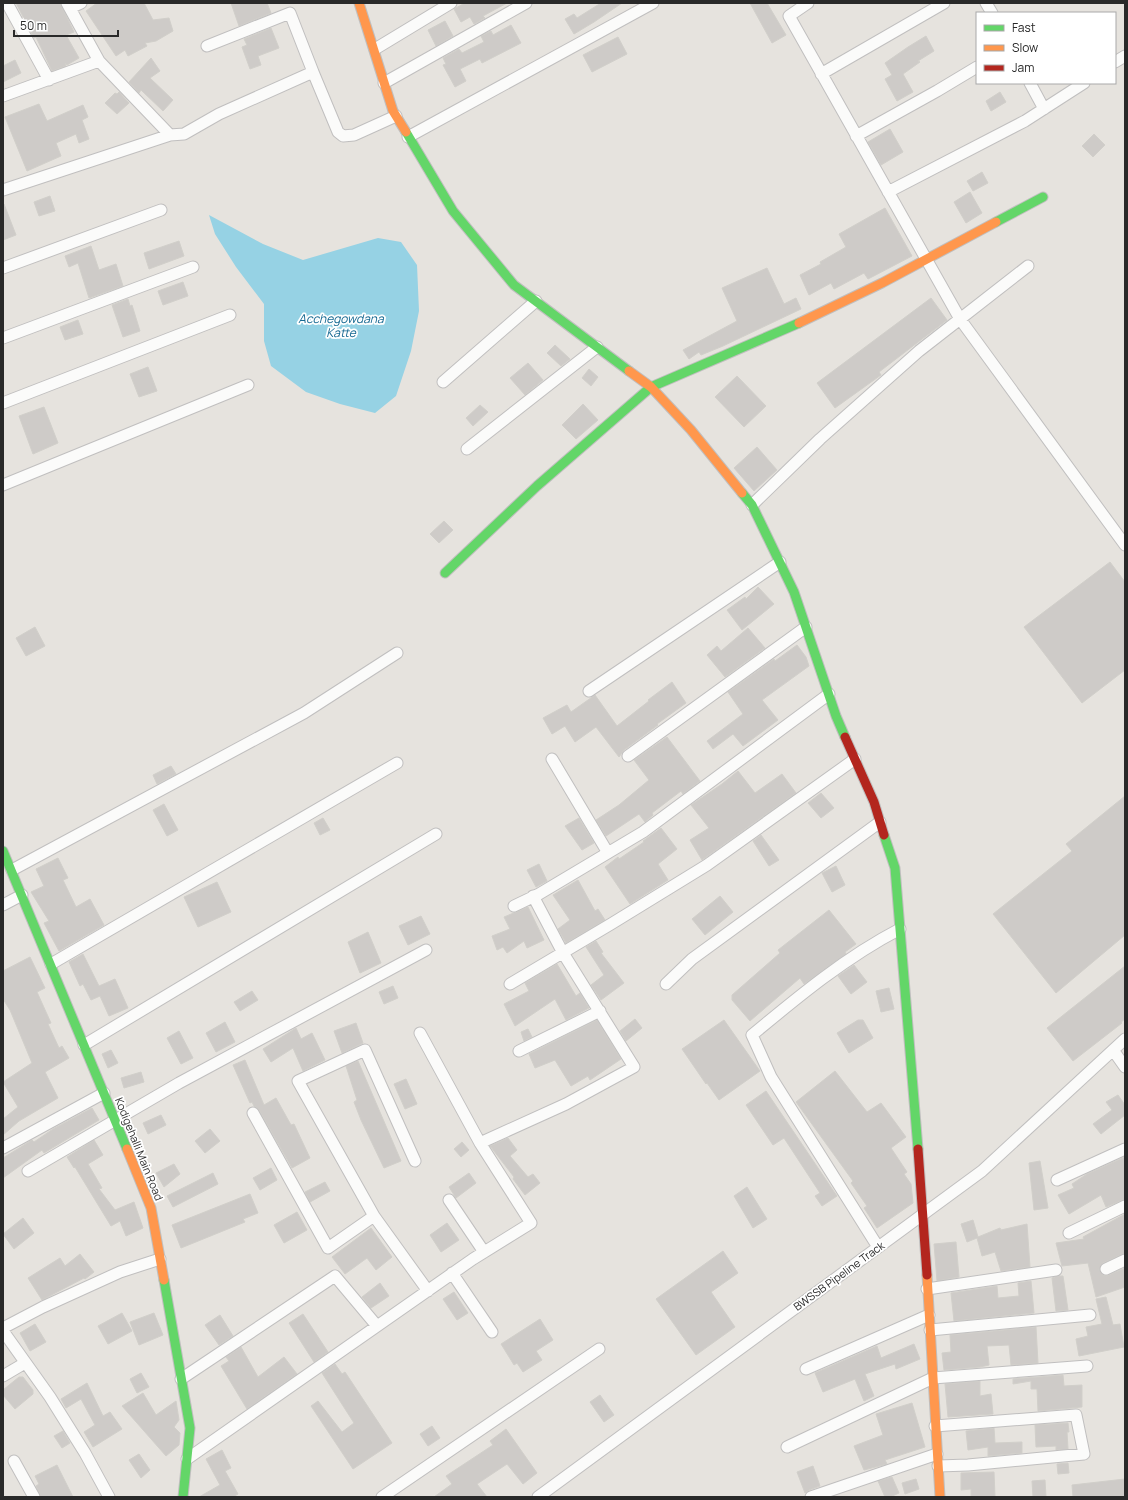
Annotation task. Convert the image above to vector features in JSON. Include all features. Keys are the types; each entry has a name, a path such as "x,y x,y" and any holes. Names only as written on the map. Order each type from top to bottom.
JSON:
{"street":[{"path":"7,3 49,80"},
{"path":"81,3 68,6 99,61 170,135"},
{"path":"359,3 396,116 453,211 514,285 651,387 691,430 752,505 794,592 836,716 874,802 895,868 923,1214 940,1497"},
{"path":"375,49 451,3"},
{"path":"384,83 526,3"},
{"path":"408,136 653,3"},
{"path":"808,3 789,16 960,319 1125,545"},
{"path":"822,74 944,3"},
{"path":"986,3 991,12"},
{"path":"207,46 290,13 338,132 343,136 354,135 396,116"},
{"path":"1116,61 1125,56"},
{"path":"3,96 99,61"},
{"path":"856,136 938,91 976,68"},
{"path":"3,190 170,135 184,134 219,114 313,72"},
{"path":"1031,84 1044,109"},
{"path":"888,192 1025,122 1082,84"},
{"path":"445,573 536,486 651,387 775,334 882,283 1043,197"},
{"path":"3,268 161,210"},
{"path":"752,505 826,434 919,351 1028,266"},
{"path":"3,338 193,267"},
{"path":"443,382 536,301"},
{"path":"3,403 230,315"},
{"path":"467,449 597,347"},
{"path":"3,485 248,385"},
{"path":"589,690 780,562"},
{"path":"628,756 806,627"},
{"path":"12,870 304,713 398,653"},
{"path":"514,906 643,832 829,694"},
{"path":"552,759 608,853"},
{"path":"510,984 707,865 855,759"},
{"path":"51,964 397,763"},
{"path":"666,984 692,958 880,822"},
{"path":"84,1045 436,834"},
{"name":"Kodigehalli Main Road","path":"3,852 12,870 151,1208 190,1428 183,1497"},
{"path":"3,906 22,895"},
{"path":"480,1143 566,1104 634,1067 563,953 533,896"},
{"path":"878,1247 771,1077 752,1035 810,988 872,944 900,929"},
{"path":"28,1171 179,1083 426,950"},
{"path":"519,1051 600,1011"},
{"path":"187,1459 452,1273 531,1224 480,1143 420,1033"},
{"name":"BWSSB Pipeline Track","path":"538,1497 982,1171 1125,1039"},
{"path":"415,1161 365,1050 298,1081 374,1216 428,1291"},
{"path":"1113,1050 1125,1067"},
{"path":"3,1148 104,1093"},
{"path":"253,1113 328,1248 374,1216"},
{"path":"1057,1180 1125,1149"},
{"path":"449,1200 484,1252"},
{"path":"1070,1233 1125,1206"},
{"path":"109,1497 81,1447 50,1397 25,1363 3,1329 43,1306 120,1272 160,1259"},
{"path":"1106,1268 1125,1260"},
{"path":"927,1289 1056,1270"},
{"path":"452,1273 492,1332"},
{"path":"181,1379 335,1276 377,1326"},
{"path":"806,1369 929,1315"},
{"path":"930,1330 1090,1315"},
{"path":"382,1497 599,1349"},
{"path":"3,1376 25,1363"},
{"path":"788,1447 932,1378 1087,1366"},
{"path":"936,1426 1076,1415 1084,1454 968,1465 938,1466"},
{"path":"811,1497 937,1454"},
{"path":"14,1461 34,1497"}],"water":[{"name":"Acchegowdana Katte","path":"209,215 263,244 303,260 378,238 401,242 417,265 419,311 411,351 396,396 375,413 340,404 306,392 271,366 264,341 264,304 236,267 215,234"}],"building":[{"path":"16,3 60,3 74,32 66,35 79,58 67,65 65,63 66,66 52,71 36,37 34,38"},
{"path":"97,3 144,3 153,20 169,18 173,31 156,41 145,43 147,46 128,56 125,50 116,56 86,11"},
{"path":"231,3 267,3 271,13 239,26"},
{"path":"465,3 507,3 483,16 485,18 474,24 470,17 461,22 454,9"},
{"path":"601,3 622,3 574,34 565,19 574,14 577,18"},
{"path":"750,3 767,3 786,35 772,43"},
{"path":"445,21 453,36 436,46 428,30"},
{"path":"511,25 521,43 482,63 480,59 460,69 466,81 455,87 443,65 446,64 443,58 459,49 462,53 484,42 481,36 491,31 493,35"},
{"path":"271,28 279,48 258,56 261,65 250,69 242,47 247,45 244,39"},
{"path":"926,36 934,51 918,61 920,62 903,74 913,92 897,101 885,79 892,75 885,63"},
{"path":"618,37 627,54 592,72 583,55"},
{"path":"151,58 160,71 150,78 173,100 163,111 141,90 139,93 129,82"},
{"path":"15,60 21,73 3,82 3,66"},
{"path":"119,92 129,103 117,114 105,103 115,93 117,94"},
{"path":"1000,92 1006,102 991,111 986,101"},
{"path":"39,104 47,121 83,105 88,117 82,120 89,139 79,143 76,134 56,143 61,156 27,171 5,117"},
{"path":"890,129 903,152 881,165 868,142"},
{"path":"1094,134 1105,145 1093,157 1082,146"},
{"path":"982,172 988,183 973,191 967,181"},
{"path":"970,192 982,213 966,223 954,202"},
{"path":"50,196 55,211 39,216 34,202"},
{"path":"3,204 16,235 3,240"},
{"path":"885,208 912,256 868,279 864,273 834,289 831,283 809,295 800,275 821,264 820,262 846,247 839,234"},
{"path":"179,241 184,256 149,269 144,253"},
{"path":"91,246 99,270 116,264 123,286 89,298 78,263 69,267 65,256"},
{"path":"767,268 784,304 796,298 801,309 723,346 701,355 699,352 689,359 683,350 737,321 722,288"},
{"path":"183,282 188,296 163,305 158,291"},
{"path":"931,298 947,320 879,372 881,375 835,408 817,383"},
{"path":"128,299 130,306 132,305 140,331 123,337 112,305"},
{"path":"78,320 83,334 65,340 60,327"},
{"path":"555,345 570,359 561,366 547,353"},
{"path":"528,363 543,380 525,395 510,378"},
{"path":"148,367 157,391 139,397 130,374"},
{"path":"589,369 598,377 591,386 582,378"},
{"path":"737,376 766,406 744,427 715,397"},
{"path":"583,404 598,420 576,439 562,425"},
{"path":"480,405 488,412 473,426 466,418"},
{"path":"44,407 58,443 33,454 19,416"},
{"path":"757,447 777,470 754,491 734,468"},
{"path":"444,521 453,530 439,543 430,534"},
{"path":"1110,562 1125,582 1125,670 1082,703 1024,627"},
{"path":"758,587 774,604 742,630 727,610 745,597 746,599"},
{"path":"35,627 45,646 26,656 16,638"},
{"path":"748,628 765,648 725,677 707,655 717,646 721,651"},
{"path":"797,645 806,657 809,666 762,700 778,720 743,746 733,734 713,749 707,741 743,714 728,692 774,659 775,661"},
{"path":"672,682 686,703 624,750 619,757 596,727 575,742 565,726 552,734 543,718 567,705 571,712 595,695 617,726"},
{"path":"667,737 700,781 683,794 681,791 652,813 653,815 645,822 639,814 606,836 596,820 619,805 649,780 634,760"},
{"path":"171,766 176,774 157,784 153,775"},
{"path":"738,771 755,793 782,774 796,793 702,860 690,840 709,828 691,805"},
{"path":"821,793 834,808 821,818 808,803"},
{"path":"1125,796 1125,935 1056,993 993,914 1072,851 1066,844"},
{"path":"164,804 178,830 167,836 153,810"},
{"path":"323,818 330,830 320,835 314,823"},
{"path":"579,818 594,843 582,850 565,826"},
{"path":"661,828 677,849 658,864 668,880 630,904 605,867 618,857 619,859 644,842 643,841"},
{"path":"761,835 779,860 769,866 753,841"},
{"path":"58,858 68,878 63,880 76,907 90,899 104,925 59,951 44,923 49,921 31,892 44,886 36,869"},
{"path":"539,864 547,881 536,887 527,870"},
{"path":"836,866 845,885 832,892 822,873"},
{"path":"578,880 595,911 598,909 605,920 566,943 558,929 570,920 553,895"},
{"path":"217,882 231,912 198,927 184,897"},
{"path":"720,896 733,912 705,935 692,919"},
{"path":"528,907 544,940 527,948 524,941 507,953 503,947 497,950 492,936 510,929 504,917"},
{"path":"829,910 856,944 845,952 846,954 804,984 800,978 750,1021 732,1000 732,995 780,953 778,950"},
{"path":"421,916 430,934 408,945 399,926"},
{"path":"368,932 381,963 360,973 348,942"},
{"path":"596,941 603,952 601,953 624,983 601,1000 591,985 604,975 586,947"},
{"path":"83,954 99,986 115,979 128,1008 109,1016 100,996 91,1000 83,984 80,986 69,962"},
{"path":"30,957 45,988 37,992 51,1023 48,1024 59,1048 62,1046 69,1058 45,1072 58,1098 19,1121 3,1135 3,1119 18,1107 3,1082 32,1063 10,1010 3,999 3,971"},
{"path":"557,964 576,996 580,993 589,1008 566,1020 555,999 515,1026 504,1004 529,991 525,983"},
{"path":"854,965 867,982 851,994 838,976"},
{"path":"1125,966 1125,1019 1121,1022 1122,1023 1073,1061 1047,1028"},
{"path":"393,986 398,998 384,1004 379,992"},
{"path":"889,988 894,1009 881,1012 876,991"},
{"path":"252,991 258,1000 240,1011 234,1002"},
{"path":"635,1019 642,1028 626,1041 620,1031"},
{"path":"597,1020 621,1059 590,1080 588,1076 571,1086 555,1060 535,1068 529,1054"},
{"path":"724,1020 760,1071 719,1100 682,1049"},
{"path":"858,1020 863,1020 873,1038 849,1053 837,1033"},
{"path":"225,1022 235,1042 216,1052 206,1033"},
{"path":"356,1023 363,1043 342,1053 334,1031"},
{"path":"296,1028 301,1039 312,1033 325,1060 303,1071 293,1048 271,1062 263,1049"},
{"path":"528,1029 532,1037 524,1041 521,1032"},
{"path":"179,1031 193,1058 181,1064 167,1038"},
{"path":"111,1050 118,1063 108,1068 102,1054"},
{"path":"245,1060 264,1105 276,1098 291,1125 294,1124 310,1158 292,1168 259,1110 252,1102 250,1103 233,1065"},
{"path":"358,1061 401,1161 384,1168 354,1102 357,1100 346,1066"},
{"path":"835,1071 867,1112 881,1103 906,1137 891,1148 907,1172 904,1174 911,1184 913,1203 877,1228 864,1208 867,1206 851,1183 853,1181 796,1102"},
{"path":"141,1072 144,1082 124,1088 121,1078"},
{"path":"406,1079 417,1104 405,1109 394,1084"},
{"path":"766,1091 837,1196 822,1206 815,1196 820,1193 784,1138 773,1145 746,1105"},
{"path":"1118,1095 1125,1105 1125,1115 1101,1134 1093,1124 1112,1110 1106,1102"},
{"path":"92,1108 99,1120 44,1153 42,1150 3,1178 3,1158 32,1140 34,1142 53,1129"},
{"path":"161,1115 166,1125 148,1134 143,1123"},
{"path":"210,1129 220,1141 205,1153 195,1141"},
{"path":"508,1138 517,1150 510,1156 528,1177 533,1174 540,1183 525,1195 513,1179 514,1177 490,1146"},
{"path":"94,1140 103,1155 88,1164 102,1188 99,1189 115,1210 134,1202 143,1228 126,1236 120,1221 111,1226 75,1167 74,1168 67,1157"},
{"path":"462,1142 469,1150 461,1157 454,1149"},
{"path":"1125,1157 1125,1199 1106,1207 1101,1195 1069,1214 1058,1195 1074,1188 1072,1184 1087,1174"},
{"path":"1040,1161 1048,1208 1034,1210 1029,1163"},
{"path":"174,1164 180,1174 164,1187 156,1173"},
{"path":"271,1168 277,1180 260,1190 253,1178"},
{"path":"213,1173 218,1184 173,1207 167,1196"},
{"path":"469,1173 476,1183 456,1198 449,1187"},
{"path":"325,1182 330,1191 310,1202 305,1192"},
{"path":"747,1187 767,1219 753,1228 734,1196"},
{"path":"250,1194 258,1213 243,1219 245,1222 181,1248 172,1225"},
{"path":"297,1212 307,1230 284,1243 274,1225"},
{"path":"1125,1214 1125,1253 1103,1263 1099,1269 1102,1274 1106,1276 1125,1268 1125,1287 1096,1297 1088,1263 1062,1266 1056,1243 1084,1239 1083,1237"},
{"path":"23,1218 34,1233 14,1249 3,1234"},
{"path":"973,1220 978,1237 1000,1228 1001,1230 1027,1224 1030,1267 1001,1271 995,1252 982,1256 977,1238 967,1242 961,1224"},
{"path":"447,1223 459,1240 441,1252 430,1235"},
{"path":"371,1228 392,1257 376,1270 367,1258 345,1274 332,1257"},
{"path":"956,1242 959,1277 937,1281 934,1244"},
{"path":"723,1251 738,1273 711,1292 735,1327 696,1355 656,1299"},
{"path":"80,1254 94,1272 85,1279 84,1278 42,1300 28,1278 60,1258 65,1266"},
{"path":"1063,1276 1068,1310 1056,1311 1052,1278"},
{"path":"1031,1281 1034,1313 954,1321 951,1293 997,1286 998,1298 1019,1296 1018,1283"},
{"path":"380,1283 389,1296 371,1308 362,1297"},
{"path":"454,1292 468,1313 457,1320 443,1299"},
{"path":"1106,1297 1113,1325 1120,1324 1124,1347 1079,1356 1076,1339 1088,1336 1086,1327 1102,1324 1096,1299"},
{"path":"122,1313 132,1331 108,1344 98,1326"},
{"path":"154,1313 163,1335 139,1345 130,1322"},
{"path":"303,1314 328,1352 314,1362 289,1323"},
{"path":"220,1315 233,1336 219,1345 205,1325"},
{"path":"540,1319 553,1340 536,1351 542,1360 523,1372 517,1363 514,1365 501,1344"},
{"path":"35,1324 46,1342 30,1351 20,1333"},
{"path":"1036,1327 1038,1363 1011,1365 1009,1345 987,1346 989,1365 944,1370 942,1353 951,1352 950,1335"},
{"path":"914,1344 920,1359 896,1369 895,1364 865,1374 874,1396 864,1401 855,1379 823,1392 815,1373 877,1346 881,1358"},
{"path":"241,1347 258,1377 284,1357 297,1374 247,1409 221,1366 229,1361 226,1357"},
{"path":"335,1364 342,1374 345,1372 392,1443 353,1469 311,1406 318,1401 342,1432 354,1423 322,1373"},
{"path":"141,1373 149,1387 137,1393 130,1379"},
{"path":"1063,1375 1064,1386 1082,1385 1082,1407 1038,1411 1037,1389 1031,1389 1031,1381 1013,1384 1013,1379"},
{"path":"19,1377 23,1377 33,1390 33,1394 15,1409 3,1395 3,1390"},
{"path":"980,1381 980,1396 991,1394 993,1414 948,1417 945,1384"},
{"path":"87,1383 103,1416 110,1412 122,1429 93,1447 84,1432 95,1425 81,1399 66,1408 61,1399"},
{"path":"143,1393 156,1415 176,1401 179,1420 174,1427 180,1433 179,1445 166,1456 122,1406"},
{"path":"600,1395 614,1415 604,1422 590,1402"},
{"path":"912,1403 925,1447 885,1460 887,1464 864,1470 854,1446 883,1435 876,1414"},
{"path":"1068,1423 1068,1449 1056,1450 1056,1446 1036,1447 1035,1425"},
{"path":"432,1426 440,1438 428,1446 420,1434"},
{"path":"994,1428 995,1443 1022,1442 1022,1453 988,1456 988,1447 968,1450 966,1431"},
{"path":"506,1429 537,1473 523,1484 507,1464 477,1484 487,1497 434,1497 452,1484 446,1476 493,1445 490,1441"},
{"path":"63,1431 70,1443 62,1448 54,1436"},
{"path":"222,1450 231,1468 225,1471 238,1494 233,1497 199,1497 220,1485 206,1459"},
{"path":"139,1454 150,1470 141,1478 129,1460"},
{"path":"1068,1463 1069,1473 1058,1474 1057,1464"},
{"path":"57,1465 73,1497 41,1497 36,1486 39,1484 35,1476"},
{"path":"813,1466 820,1486 805,1493 797,1472"},
{"path":"994,1472 995,1497 971,1497 971,1489 961,1490 961,1473"},
{"path":"892,1477 899,1493 890,1497 885,1497 878,1481"},
{"path":"916,1479 919,1489 905,1494 902,1483"},
{"path":"1125,1479 1125,1497 1073,1497 1072,1485"},
{"path":"1045,1480 1046,1497 1033,1497 1032,1481"}],"traffic: fast":[{"path":"406,132 453,211 514,285 629,371"},
{"path":"996,222 1043,197"},
{"path":"445,573 537,486 651,387 799,323"},
{"path":"742,493 752,505 794,592 836,716 845,737"},
{"path":"884,835 895,868 918,1149"},
{"path":"3,851 127,1149"},
{"path":"164,1280 190,1428 183,1497"}],"traffic: slow":[{"path":"359,3 393,111 406,132"},
{"path":"799,323 882,283 996,222"},
{"path":"629,371 651,387 691,430 742,493"},
{"path":"127,1149 151,1208 164,1280"},
{"path":"927,1275 940,1497"}],"traffic: jam":[{"path":"845,737 874,802 884,835"},
{"path":"918,1149 927,1275"}]}
